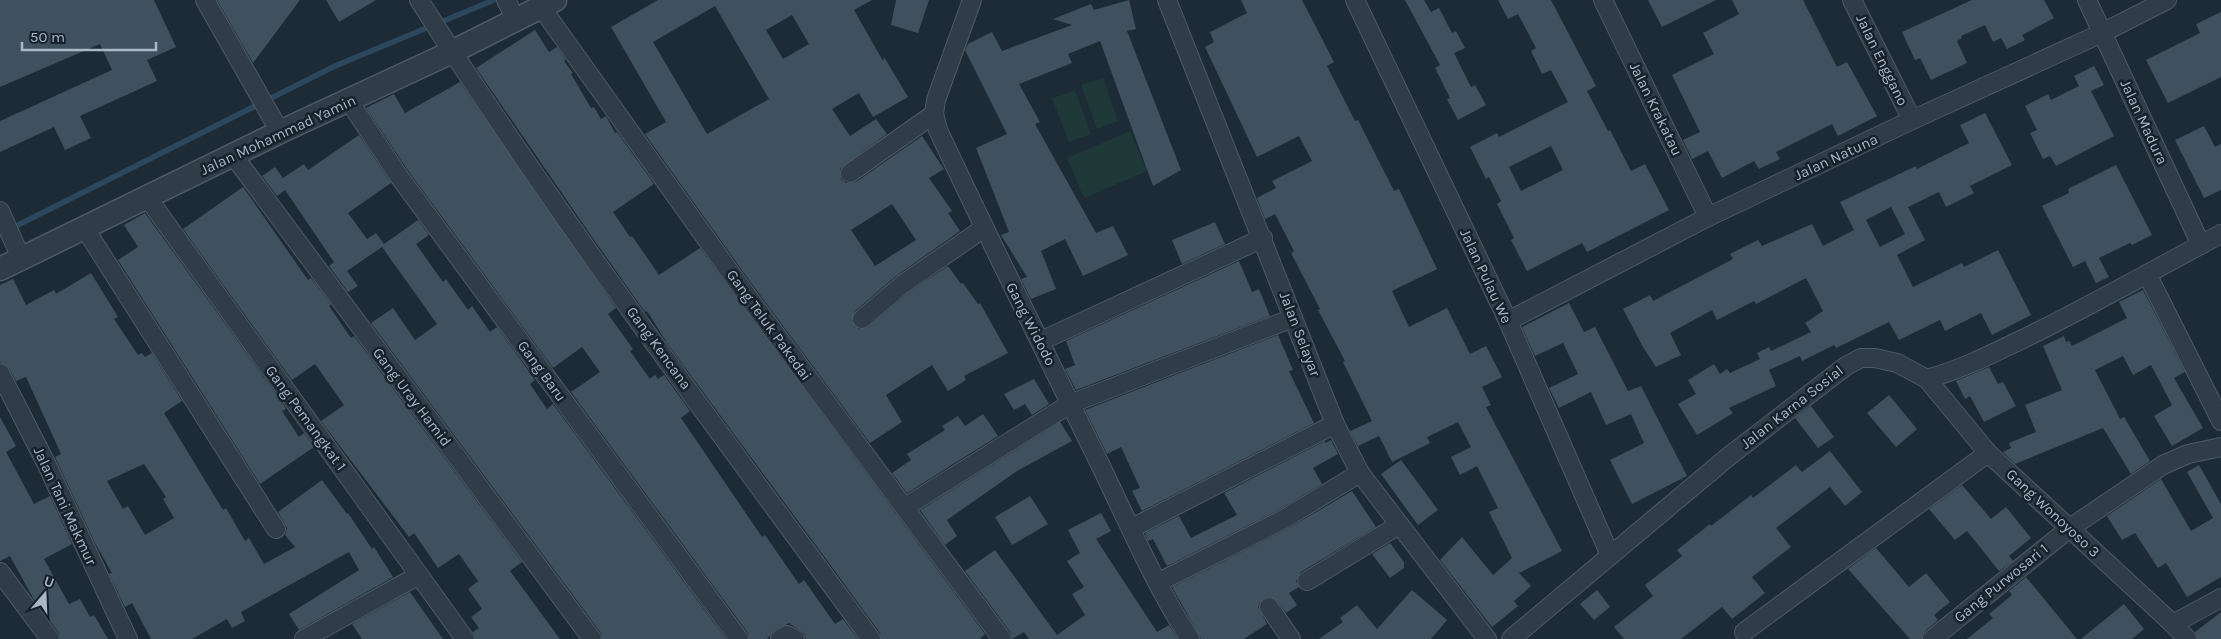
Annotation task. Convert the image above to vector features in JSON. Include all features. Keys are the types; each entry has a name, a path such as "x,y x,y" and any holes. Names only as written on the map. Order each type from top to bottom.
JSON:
{"street":[{"path":"205,0 280,132"},
{"name":"Gang Kencana","path":"419,0 452,52 581,239 872,639"},
{"path":"506,0 516,19"},
{"path":"850,173 934,114 936,100 972,0"},
{"name":"Jalan Selayar","path":"1166,0 1335,424 1360,473 1487,639"},
{"name":"Jalan Pulau We","path":"1355,0 1508,321 1610,555"},
{"name":"Jalan Krakatau","path":"1603,0 1708,217"},
{"name":"Jalan Enggano","path":"1852,0 1912,120"},
{"name":"Jalan Madura","path":"2087,0 2201,245"},
{"name":"Jalan Natuna","path":"1508,321 1708,217 1912,120 2102,33 2167,0"},
{"name":"Jalan Mohammad Yamin","path":"0,269 21,257 280,132 452,52 548,4"},
{"name":"Gang Teluk Pakedai","path":"548,4 740,286 1002,639"},
{"name":"Gang Baru","path":"349,101 398,175 739,639"},
{"name":"Gang Widodo","path":"934,114 938,130 1021,305 1041,341 1070,404 1159,582 1190,639"},
{"name":"Gang Uray Hamid","path":"232,155 592,639"},
{"name":"Gang Pemangkat 1","path":"147,197 465,639"},
{"path":"0,211 21,257"},
{"path":"84,227 276,529"},
{"path":"862,319 903,284 984,228"},
{"path":"1927,379 1946,374 1982,359 2221,234"},
{"path":"1041,341 1262,238"},
{"path":"2146,274 2221,421"},
{"path":"905,507 1070,404 1293,318"},
{"name":"Jalan Karna Sosial","path":"1511,639 1728,457 1853,362 1868,357 1880,359 1897,363 1927,379"},
{"name":"Jalan Tani Makmur","path":"0,373 48,467 128,639"},
{"name":"Gang Wonoyoso 3","path":"1927,379 1988,453 2174,624 2187,639"},
{"path":"1132,528 1335,424"},
{"name":"Gang Purwosari 1","path":"1932,639 2070,528 2163,465 2188,454 2221,448"},
{"path":"1744,632 1988,453"},
{"path":"1159,582 1284,519 1360,473"},
{"path":"1307,581 1399,525"},
{"path":"0,572 50,639"},
{"path":"304,639 330,633 419,575"},
{"path":"2174,624 2221,598"},
{"path":"1269,607 1291,639"},
{"path":"780,639 787,635 795,639"}],"green space":[{"path":"1103,78 1118,121 1097,129 1081,85"},
{"path":"1075,90 1091,134 1069,142 1052,98"},
{"path":"1130,131 1147,171 1084,198 1067,158"}],"building":[{"path":"0,0 154,0 176,47 147,60 157,81 80,116 91,138 65,150 54,127 0,152 0,121 112,70 100,44 0,87"},
{"path":"217,0 300,0 253,63"},
{"path":"326,0 376,0 339,22"},
{"path":"658,0 872,0 854,10 883,61 884,57 908,97 873,117 859,93 832,109 850,136 876,119 887,134 844,165 840,169 841,179 846,183 856,182 922,136 944,169 929,178 952,211 948,213 960,231 896,276 855,311 852,321 859,329 868,327 909,292 948,266 978,304 980,303 1008,353 964,376 966,380 948,391 932,365 886,395 902,422 870,443 749,280 645,134 666,122 611,27","holes":["715,6 769,99 707,134 653,42","792,15 809,44 783,59 766,30","892,204 916,240 875,266 851,230"]},
{"path":"896,0 929,0 918,33 891,25"},
{"path":"1129,0 1136,29 1127,31 1181,170 1153,186 1100,41 1068,54 1072,63 1019,84 1040,122 1035,124 1096,233 1113,226 1128,255 1083,276 1065,239 1041,251 1056,289 1031,299 1021,279 1027,277 1001,235 1009,232 976,148 1007,134 965,50 968,44 992,32 1002,51 1072,25 1053,19 1091,4 1094,10"},
{"path":"1241,0 1302,0 1334,62 1327,66 1355,121 1358,120 1394,191 1399,189 1437,269 1392,291 1409,327 1447,308 1470,354 1486,346 1502,377 1482,387 1491,405 1486,407 1562,551 1519,573 1531,586 1514,601 1518,606 1492,627 1440,560 1462,537 1493,575 1512,558 1489,512 1498,508 1477,466 1460,475 1451,457 1471,447 1458,422 1427,437 1430,443 1392,462 1379,436 1358,446 1350,431 1372,421 1343,362 1345,361 1318,310 1320,309 1291,253 1294,251 1275,214 1265,219 1257,198 1276,188 1272,181 1312,161 1299,136 1257,157 1205,47 1214,42 1210,32 1247,13"},
{"path":"1405,0 1424,0 1431,12 1439,8 1452,33 1456,31 1465,48 1454,53 1471,87 1475,85 1486,105 1458,120 1447,99 1450,98 1435,68 1440,65"},
{"path":"1498,0 1551,0 1596,86 1587,91 1608,131 1610,130 1631,171 1645,164 1669,210 1587,252 1582,243 1527,271 1511,240 1514,238 1497,204 1501,201 1489,177 1486,179 1470,147 1497,133 1499,137 1568,102 1551,70 1542,74 1531,51 1536,48 1518,14 1508,19","holes":["1551,146 1563,170 1521,191 1509,167"]},
{"path":"1648,0 1716,0 1662,27"},
{"path":"1732,0 1803,0 1837,67 1847,62 1877,116 1838,136 1832,124 1776,152 1780,159 1759,169 1754,161 1722,178 1708,151 1692,159 1683,140 1700,132 1672,75 1714,54 1703,33 1739,14"},
{"path":"1972,0 2044,0 2054,18 2022,35 2025,40 2007,49 2001,38 1993,42 1985,25 1961,36 1962,38 1957,41 1967,63 1931,80 1920,58 1915,60 1902,32"},
{"path":"2221,12 2221,77 2168,103 2146,60 2200,33 2196,24"},
{"path":"535,30 549,52 557,47 566,60 564,61 573,73 571,74 591,108 594,107 601,119 606,116 615,133 617,132 654,184 613,212 630,237 632,236 659,275 700,248 985,634 980,639 881,639 880,633 667,343 647,311 645,312 476,68"},
{"path":"2094,66 2104,85 2091,91 2114,136 2056,166 2050,156 2043,159 2030,133 2037,130 2025,106 2048,94 2051,100 2079,86 2074,76"},
{"path":"460,82 616,308 608,314 633,349 630,351 650,379 655,375 658,379 664,375 690,411 681,418 762,537 765,535 799,584 804,580 835,624 843,619 858,639 806,639 804,633 789,623 775,630 767,639 749,639 748,633 571,392 600,372 582,347 553,368 407,169 366,108 394,94 405,113"},
{"path":"1985,113 2012,165 1970,186 1974,193 1946,207 1939,192 1908,207 1925,240 1897,255 1913,287 1962,263 1964,267 1998,250 2031,315 1992,335 1981,313 1945,331 1940,320 1899,340 1889,322 1836,348 1834,345 1802,361 1800,356 1769,370 1776,386 1729,408 1733,413 1697,435 1678,404 1696,394 1688,380 1714,364 1720,374 1727,369 1730,373 1760,359 1757,353 1769,347 1771,351 1811,332 1805,323 1823,311 1806,278 1756,304 1754,301 1717,320 1712,310 1670,333 1681,355 1656,367 1623,309 1650,295 1653,301 1733,259 1730,254 1758,240 1762,246 1812,224 1823,246 1854,230 1840,202 1916,166 1917,169 1969,143 1960,125","holes":["1891,207 1905,234 1880,247 1866,220"]},
{"path":"2204,126 2215,147 2221,144 2221,190 2204,198 2175,140"},
{"path":"359,135 391,183 348,213 367,239 376,233 384,244 418,220 429,235 416,244 443,282 446,279 468,310 472,306 490,332 497,327 535,380 530,384 547,409 553,404 726,639 602,639 601,633 371,323 393,308 415,340 437,324 382,247 347,271 358,286 348,292 329,266 334,262 285,190 277,196 262,176 275,167 283,178 304,164 308,170"},
{"path":"2116,165 2152,235 2099,258 2109,277 2096,283 2085,261 2073,267 2042,206 2069,193 2068,189"},
{"path":"243,187 308,280 311,278 331,304 329,306 351,338 354,336 522,562 510,571 560,639 475,639 473,632 479,628 471,617 482,609 468,589 478,581 459,554 438,568 414,533 409,537 321,421 344,405 315,364 292,380 183,229"},
{"path":"145,213 279,398 286,409 282,411 299,437 304,433 314,447 260,484 118,260 138,247 124,225"},
{"path":"1215,222 1225,244 1182,264 1172,240"},
{"path":"1239,261 1252,292 1259,289 1270,316 1076,390 1065,369 1075,365 1066,341"},
{"path":"91,273 118,317 114,319 138,355 142,353 145,357 152,353 182,401 164,413 223,510 226,508 245,541 249,538 264,564 295,547 285,535 287,528 278,512 322,480 348,513 372,549 374,547 393,577 299,630 289,614 359,570 349,552 241,612 245,621 232,628 227,619 192,639 151,639 132,603 125,607 109,574 112,573 95,543 55,457 61,454 26,377 16,381 9,368 0,362 0,285 13,279 26,305 54,290 56,294","holes":["144,464 166,497 163,499 174,518 145,535 128,506 123,509 107,481"]},
{"path":"2143,290 2185,372 2174,378 2203,428 2172,446 2154,416 2172,405 2151,365 2133,375 2123,356 2095,370 2120,419 2124,417 2150,461 2131,474 2103,428 2015,464 2003,452 2011,448 2009,443 2036,432 2025,405 2062,390 2043,346 2064,336 2066,342 2069,341 2072,346 2127,318 2119,302"},
{"path":"1569,303 1584,332 1595,327 1628,391 1641,386 1687,476 1632,504 1610,460 1644,443 1631,414 1606,425 1591,392 1559,408 1549,388 1578,374 1563,343 1535,356 1522,327"},
{"path":"1278,335 1293,370 1289,371 1314,423 1142,511 1132,491 1140,488 1121,447 1107,454 1085,410"},
{"path":"1989,367 1998,384 2003,382 2016,406 1984,422 1970,396 1965,399 1956,381"},
{"path":"1034,379 1049,404 1032,415 1025,404 1014,410 1004,394"},
{"path":"1889,395 1917,429 1896,447 1867,413"},
{"path":"1811,406 1834,437 1818,448 1795,418"},
{"path":"983,414 998,436 907,493 892,473 911,460 907,454 945,430 942,426 958,416 965,426"},
{"path":"0,417 16,446 6,452 34,504 50,496 72,544 44,559 69,604 80,599 90,617 94,615 108,639 60,639 59,633 33,598 10,556 0,561"},
{"path":"1060,422 1072,441 1017,471 947,520 957,536 945,545 920,510"},
{"path":"1331,440 1338,454 1313,468 1322,484 1279,510 1167,566 1153,539 1148,541 1145,533 1179,516 1191,538 1237,515 1224,493 1325,441 1326,443"},
{"path":"1830,451 1862,492 1845,506 1830,487 1776,528 1791,547 1752,577 1765,593 1732,619 1722,607 1681,639 1624,639 1614,627 1653,596 1645,585 1682,556 1677,550 1710,524 1711,526 1751,495 1753,498 1796,465 1802,472"},
{"path":"1401,460 1438,510 1418,525 1381,474"},
{"path":"2199,465 2221,504 2221,577 2187,597 2166,563 2158,568 2135,533 2122,540 2107,516 2161,479 2191,531 2213,518 2187,472"},
{"path":"1962,485 1991,519 2006,507 2031,538 2009,556 2013,561 1999,571 1967,531 1955,540 1929,509"},
{"path":"1352,491 1376,527 1301,572 1296,581 1299,587 1289,593 1297,605 1286,613 1277,601 1268,597 1260,602 1258,607 1267,624 1244,639 1201,639 1172,587 1289,528"},
{"path":"1030,496 1048,524 1012,545 995,517"},
{"path":"1101,513 1111,531 1096,539 1157,632 1169,625 1178,639 1029,639 1024,632 1012,639 1011,633 965,571 995,550 1057,635 1085,615 1072,594 1084,587 1067,561 1080,553 1068,530"},
{"path":"1390,543 1404,562 1404,568 1390,578 1372,554"},
{"path":"1876,548 1909,587 1926,573 1950,602 1934,615 1938,620 1925,631 1922,639 1910,639 1848,569"},
{"path":"2026,577 2077,639 1967,639 1993,618 1989,614 2012,595 2009,591"},
{"path":"1412,590 1447,620 1431,639 1319,639 1343,622 1340,618 1357,605 1377,629"},
{"path":"1597,590 1610,607 1594,620 1580,604"},
{"path":"410,592 443,639 362,639 352,624"},
{"path":"2124,604 2144,629 2132,639 2081,639"},
{"path":"2221,612 2221,639 2197,639 2195,632"}],"waterway":[{"path":"0,234 335,66 494,0"}]}
